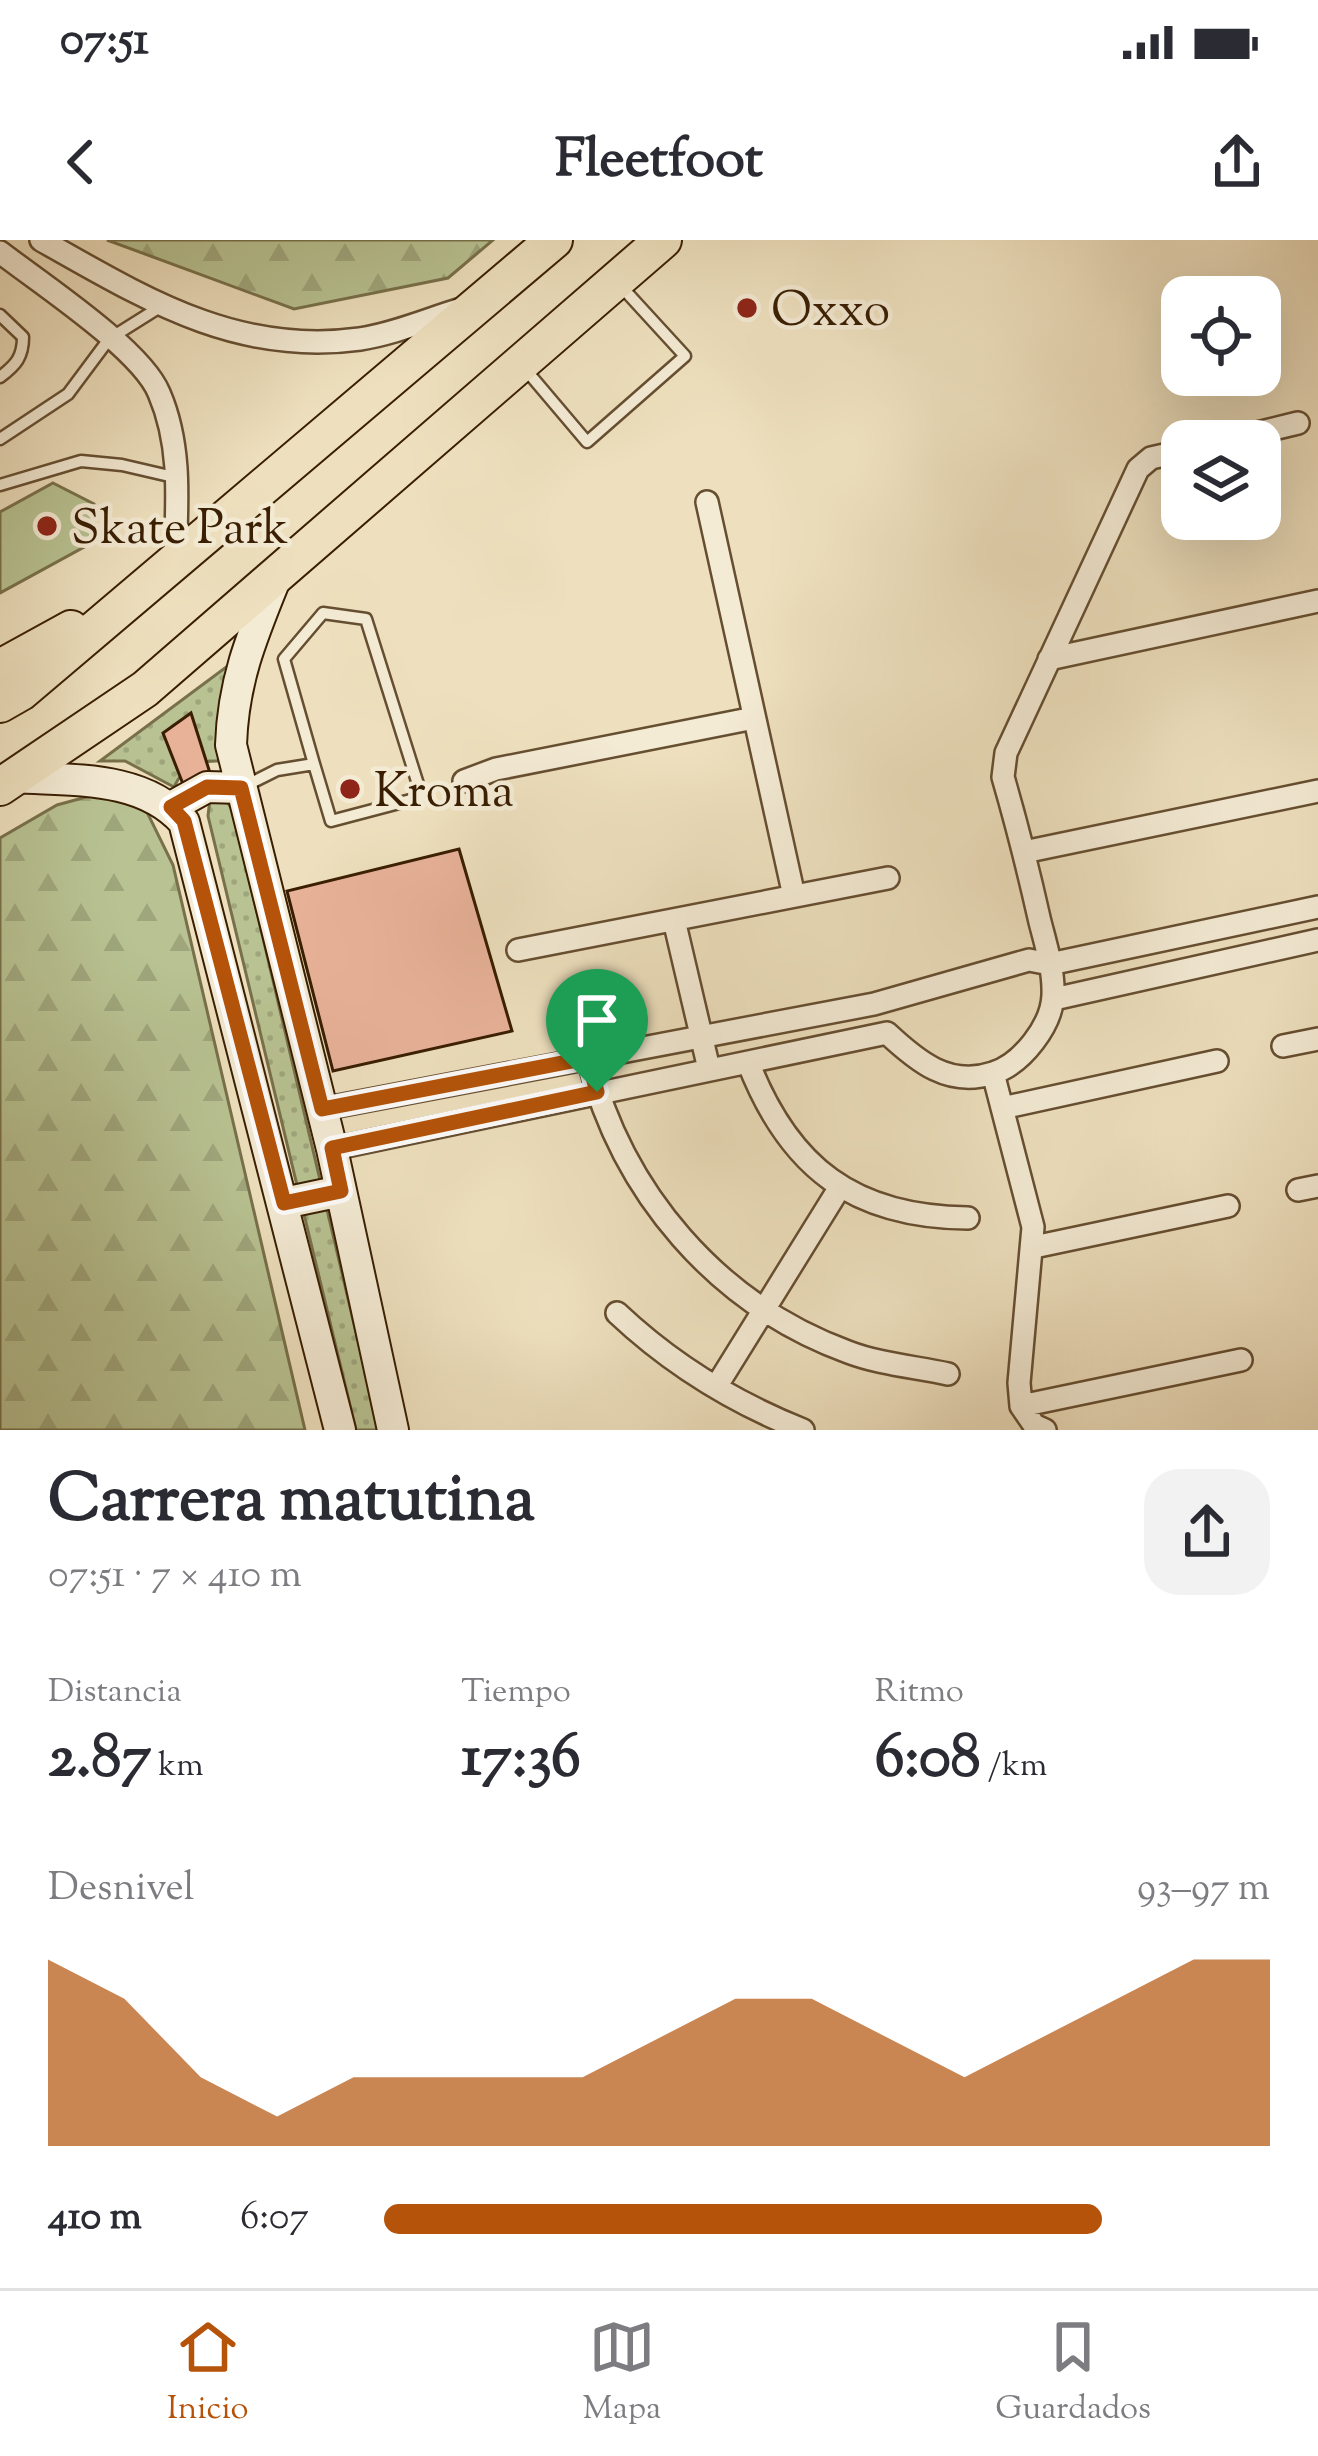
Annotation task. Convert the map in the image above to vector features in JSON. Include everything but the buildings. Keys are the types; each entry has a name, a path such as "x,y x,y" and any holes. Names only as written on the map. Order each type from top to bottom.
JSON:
{"highway":[{"path":"0,704 21,692 554,240"},
{"path":"7,782 145,689 663,240"},
{"path":"0,668 133,596"}],"main road":[{"path":"276,577 245,652 232,700 231,745 332,1148 393,1430"},
{"path":"7,782 110,784 148,794 184,821 340,1430"},
{"path":"171,807 207,787 241,788"},
{"path":"284,1203 341,1191"}],"street":[{"path":"41,240 160,307 256,338 294,342 363,339 475,305"},
{"path":"0,252 137,360 158,390 178,478 176,558"},
{"path":"1281,427 1298,423"},
{"path":"332,1148 886,1033 924,1067 958,1077 993,1073 1017,1060 1040,1033 1054,999 1050,964 1003,777 1006,752 1138,469 1161,456"},
{"path":"707,502 794,896"},
{"path":"1049,659 1318,601"},
{"path":"464,781 496,769 754,718"},
{"path":"1024,852 1318,791"},
{"path":"518,950 889,878"},
{"path":"322,1109 874,1004 1029,960 1050,964 1318,907"},
{"path":"674,920 709,1070"},
{"path":"1054,999 1318,940"},
{"path":"1283,1046 1318,1039"},
{"path":"588,1058 625,1156 662,1215 694,1254 762,1311 850,1353 948,1374"},
{"path":"1002,1108 1216,1061"},
{"path":"748,1062 781,1129 840,1187 885,1208 922,1218 968,1219"},
{"path":"993,1073 1034,1226 1018,1383 1021,1406 1034,1425 1046,1430"},
{"path":"716,1387 840,1187"},
{"path":"1034,1247 1228,1206"},
{"path":"617,1313 648,1342 716,1387 803,1430"},
{"path":"1021,1406 1240,1360"}],"lane":[{"path":"521,364 587,442 685,356 616,281"},
{"path":"0,439 68,394 110,339 160,307"},
{"path":"0,316 22,337 23,353 0,377"},
{"path":"0,485 81,461 178,478"},
{"path":"323,614 366,619 422,797 331,821 314,764 284,659 323,614"},
{"path":"241,788 278,770 314,764"}],"green space":[{"path":"107,240 493,240 448,278 294,309"},
{"name":"Skate Park","path":"53,483 94,504 95,541 0,593 0,512"},
{"path":"233,662 222,761 192,765 174,787 125,761 100,761"},
{"path":"108,791 147,812 173,865 305,1430 0,1430 0,838 57,805"},
{"path":"225,798 233,811 379,1430 356,1430 208,816 210,799"}],"place":[{"name":"Oxxo","path":"747,308"},
{"name":"Skate Park","path":"47,526"},
{"name":"Kroma","path":"350,789"}],"route":[{"path":"207,787 241,788 322,1109 588,1058 597,1092 332,1148 341,1191 284,1203 184,821 171,807 207,787"}]}
